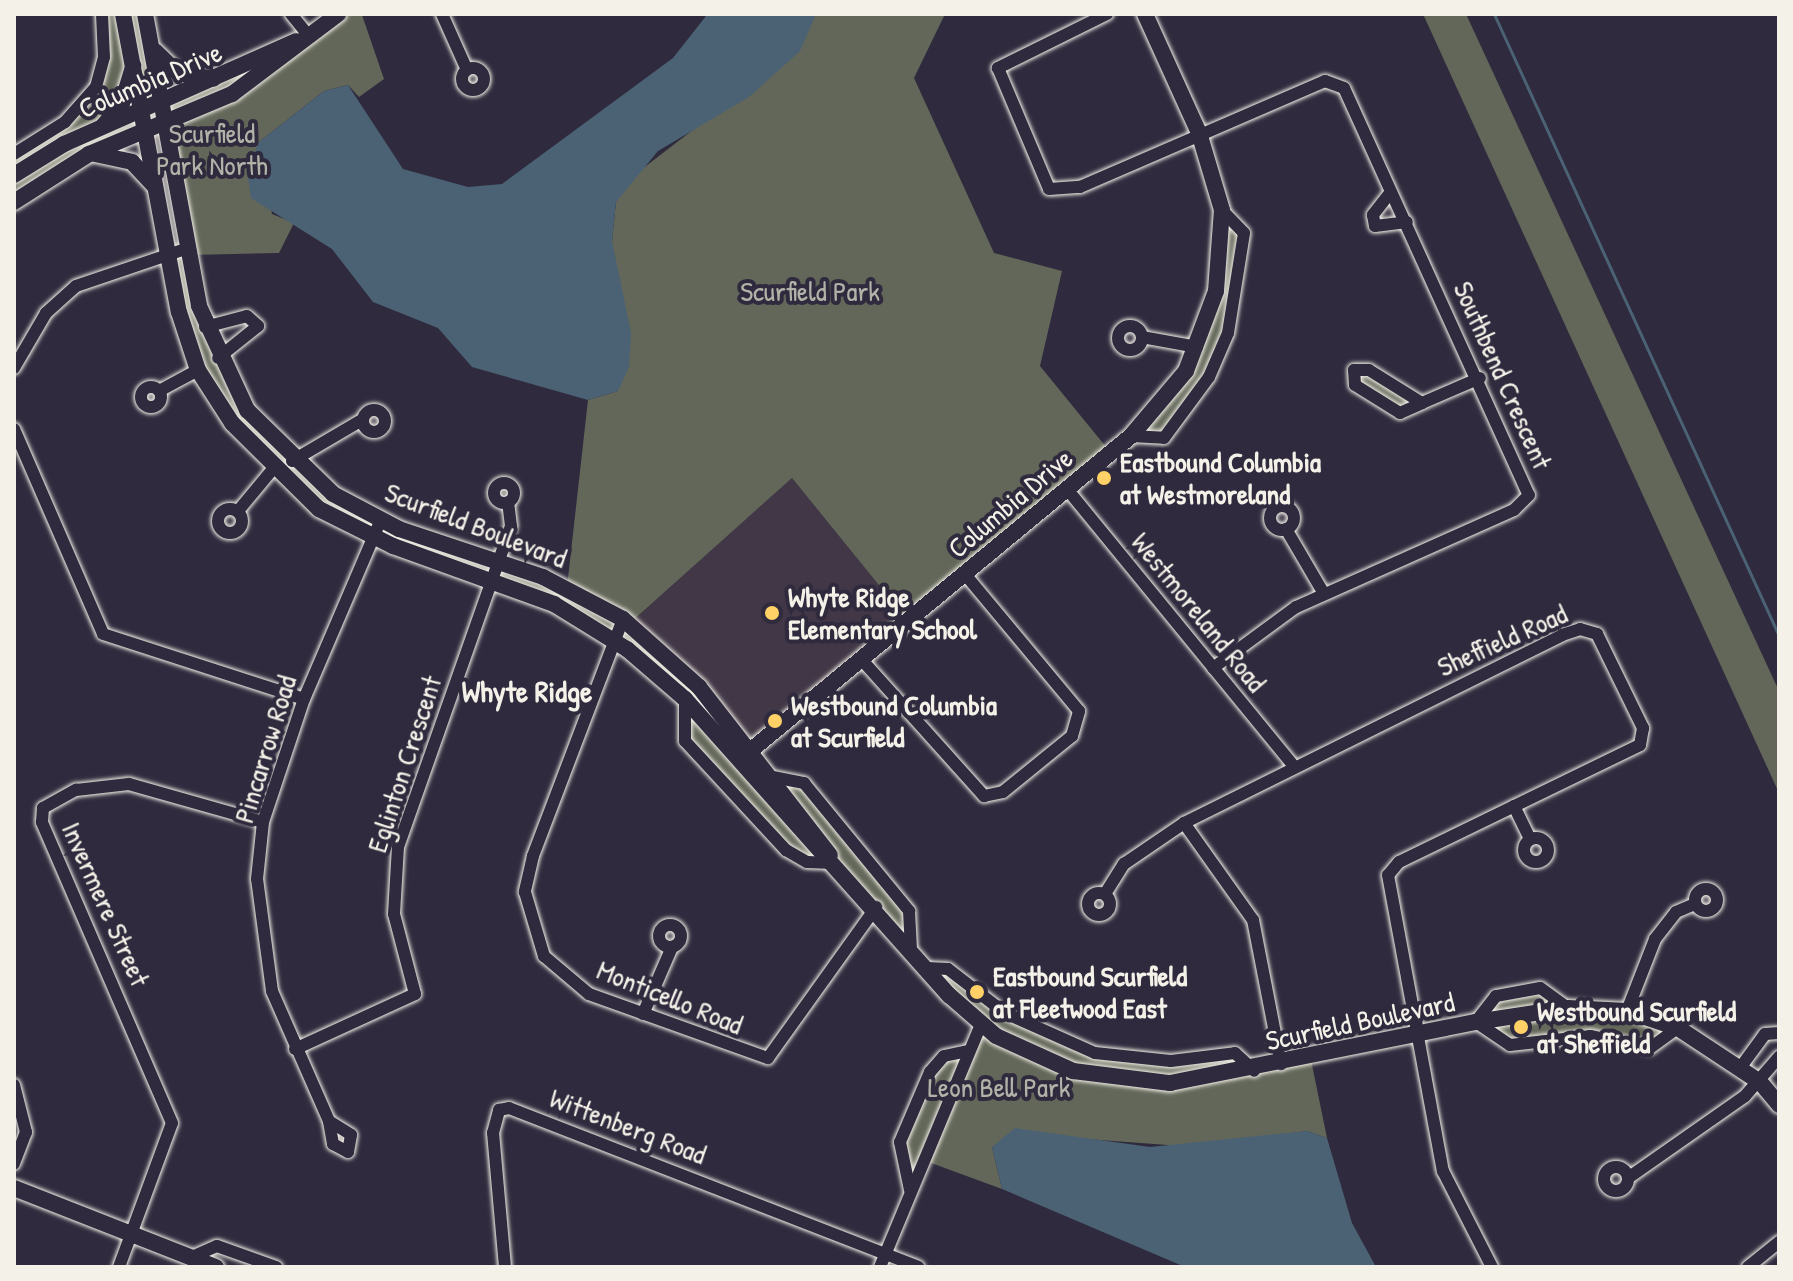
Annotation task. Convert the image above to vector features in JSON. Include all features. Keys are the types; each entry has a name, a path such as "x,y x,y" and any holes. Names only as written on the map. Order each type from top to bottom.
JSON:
{"street":[{"name":"Columbia Drive","path":"14,154 65,122 96,87 104,57 102,14"},
{"name":"Scurfield Boulevard","path":"123,14 145,119 167,253 198,370 272,470 319,509 371,537 554,604 612,638 685,699 809,843 834,859"},
{"name":"Scurfield Boulevard","path":"145,14 164,102 185,249 205,327 247,410 292,461 381,519 582,594 623,619 699,687 773,777 834,859 981,1024 1025,1052 1119,1081 1170,1083 1254,1071 1476,1022 1568,1008 1627,1011 1678,1028 1760,1082 1779,1105"},
{"path":"291,14 309,36"},
{"name":"Columbia Drive","path":"14,175 97,131 145,119 166,122 232,94 338,14"},
{"path":"442,14 467,70"},
{"path":"1107,14 998,68 1049,189 1067,192 1199,133"},
{"name":"Columbia Drive","path":"737,762 1131,436 1167,400 1197,347 1216,291 1222,210 1199,133 1145,14"},
{"name":"Columbia Drive","path":"14,202 145,119 164,102 223,78 309,36"},
{"path":"155,50 178,73 223,78"},
{"path":"97,131 122,103 134,60"},
{"name":"Southbend Crescent","path":"1199,133 1335,83 1344,88 1527,484 1525,504 1323,592 1213,668"},
{"path":"89,154 132,162 157,190"},
{"path":"1390,193 1373,215 1375,226 1407,222"},
{"name":"Columbia Drive","path":"1131,436 1164,438 1209,377 1228,333 1244,233 1222,210"},
{"path":"14,368 46,313 68,292 106,271 185,249"},
{"path":"205,327 247,316 258,326 218,358"},
{"path":"1142,337 1197,347"},
{"path":"159,391 198,370"},
{"path":"1422,403 1369,370 1354,370 1355,385 1400,413 1480,378"},
{"path":"292,461 362,420"},
{"path":"14,429 103,634 304,699"},
{"path":"238,511 272,470"},
{"name":"Westmoreland Road","path":"1067,489 1293,765"},
{"name":"Eglinton Crescent","path":"295,1049 415,994 394,914 398,847 511,526 508,502"},
{"name":"Pincarrow Road","path":"329,1121 295,1049 260,936 263,822 304,699 381,519"},
{"path":"1286,529 1323,592"},
{"path":"862,660 984,796 1003,792 1072,736 1079,711 965,574"},
{"name":"Monticello Road","path":"623,619 612,638 525,892 531,928 563,978 643,1014 768,1058 876,907"},
{"name":"Sheffield Road","path":"1105,894 1124,864 1184,823 1293,765 1589,629 1603,641 1642,741 1399,862 1388,875 1417,1035"},
{"path":"685,699 685,741 786,850 807,862 834,859"},
{"path":"773,777 804,783 909,911 911,948"},
{"name":"Invermere Street","path":"133,1234 172,1123 168,1100 48,835 43,808 76,790 129,784 263,822"},
{"path":"1514,806 1530,839"},
{"path":"1184,823 1253,920 1281,1064"},
{"path":"1627,1011 1655,939 1676,912 1695,904"},
{"path":"643,1014 672,947"},
{"name":"Scurfield Boulevard","path":"928,968 959,975 1005,1013 1061,1042 1146,1061 1235,1053 1254,1071"},
{"name":"Scurfield Boulevard","path":"1476,1022 1496,996 1540,988 1568,1008"},
{"name":"Scurfield Boulevard","path":"1476,1022 1510,1045 1590,1036 1650,1048 1678,1028"},
{"path":"880,1267 967,1051 981,1024"},
{"path":"1740,1068 1765,1034 1779,1033"},
{"path":"1417,1035 1443,1171 1492,1267"},
{"path":"910,1190 900,1153 912,1114 930,1072 944,1056 967,1051"},
{"path":"1628,1178 1760,1082 1779,1057"},
{"path":"14,1085 26,1132 14,1164"},
{"name":"Wittenberg Road","path":"505,1267 493,1133 499,1110 509,1108 886,1254"},
{"path":"14,1188 216,1267"},
{"path":"119,1267 133,1234"},
{"path":"1748,1267 1779,1242"},
{"path":"192,1257 217,1246 276,1267"},
{"path":"886,1254 918,1267"}],"shaded area":[{"name":"Whyte Ridge Elementary School","path":"792,478 908,621 751,749 630,623"}],"green space":[{"name":"Scurfield Park","path":"102,14 145,14 164,102 338,14 362,15 384,79 359,97 348,85 324,91 259,142 272,214 294,223 279,253 188,255 218,358 292,461 399,529 567,587 588,400 618,391 612,241 616,202 629,179 698,126 816,14 945,14 914,78 994,253 1062,271 1040,366 1111,453 908,621 792,478 630,623 773,777 804,783 909,911 911,948 838,863 807,862 786,850 685,741 685,699 554,604 393,546 272,470 198,370 167,253 187,255 164,103 144,111 147,128 14,202 14,154 65,122 96,87","holes":["135,63 133,116 113,116"]},
{"path":"1423,14 1466,14 1779,691 1779,793"},
{"path":"1222,210 1238,220 1239,293 1209,377 1164,438 1131,436 1150,420 1209,321"},
{"path":"1361,368 1422,403 1400,413 1355,385"},
{"name":"Leon Bell Park","path":"928,968 948,969 1005,1013 1119,1058 1235,1053 1255,1071 1310,1055 1327,1138 1307,1131 1195,1147 1059,1137 992,1147 1002,1189 923,1160 910,1190 900,1142 944,1056 967,1051 981,1025"},
{"path":"1540,988 1568,1008 1678,1028 1650,1048 1590,1036 1510,1045 1476,1022 1496,996"}],"water":[{"path":"816,14 800,51 749,97 658,151 616,202 612,241 631,333 629,367 618,391 588,400 472,367 438,328 373,302 332,249 251,198 247,170 259,142 324,91 348,85 403,169 468,187 502,184 673,58 706,16"},
{"path":"1015,1128 1150,1147 1307,1131 1327,1138 1352,1223 1376,1267 1185,1267 1002,1189 992,1147"}],"waterway":[{"path":"1494,14 1779,636"}],"place":[{"name":"Eastbound Columbia at Westmoreland","path":"1104,478"},
{"name":"Whyte Ridge Elementary School","path":"772,613"},
{"name":"Westbound Columbia at Scurfield","path":"775,721"},
{"name":"Eastbound Scurfield at Fleetwood East","path":"977,992"},
{"name":"Westbound Scurfield at Sheffield","path":"1521,1027"}],"district":[{"name":"Whyte Ridge","path":"527,691"}],"park label":[{"name":"Scurfield Park North","path":"212,149"}]}
